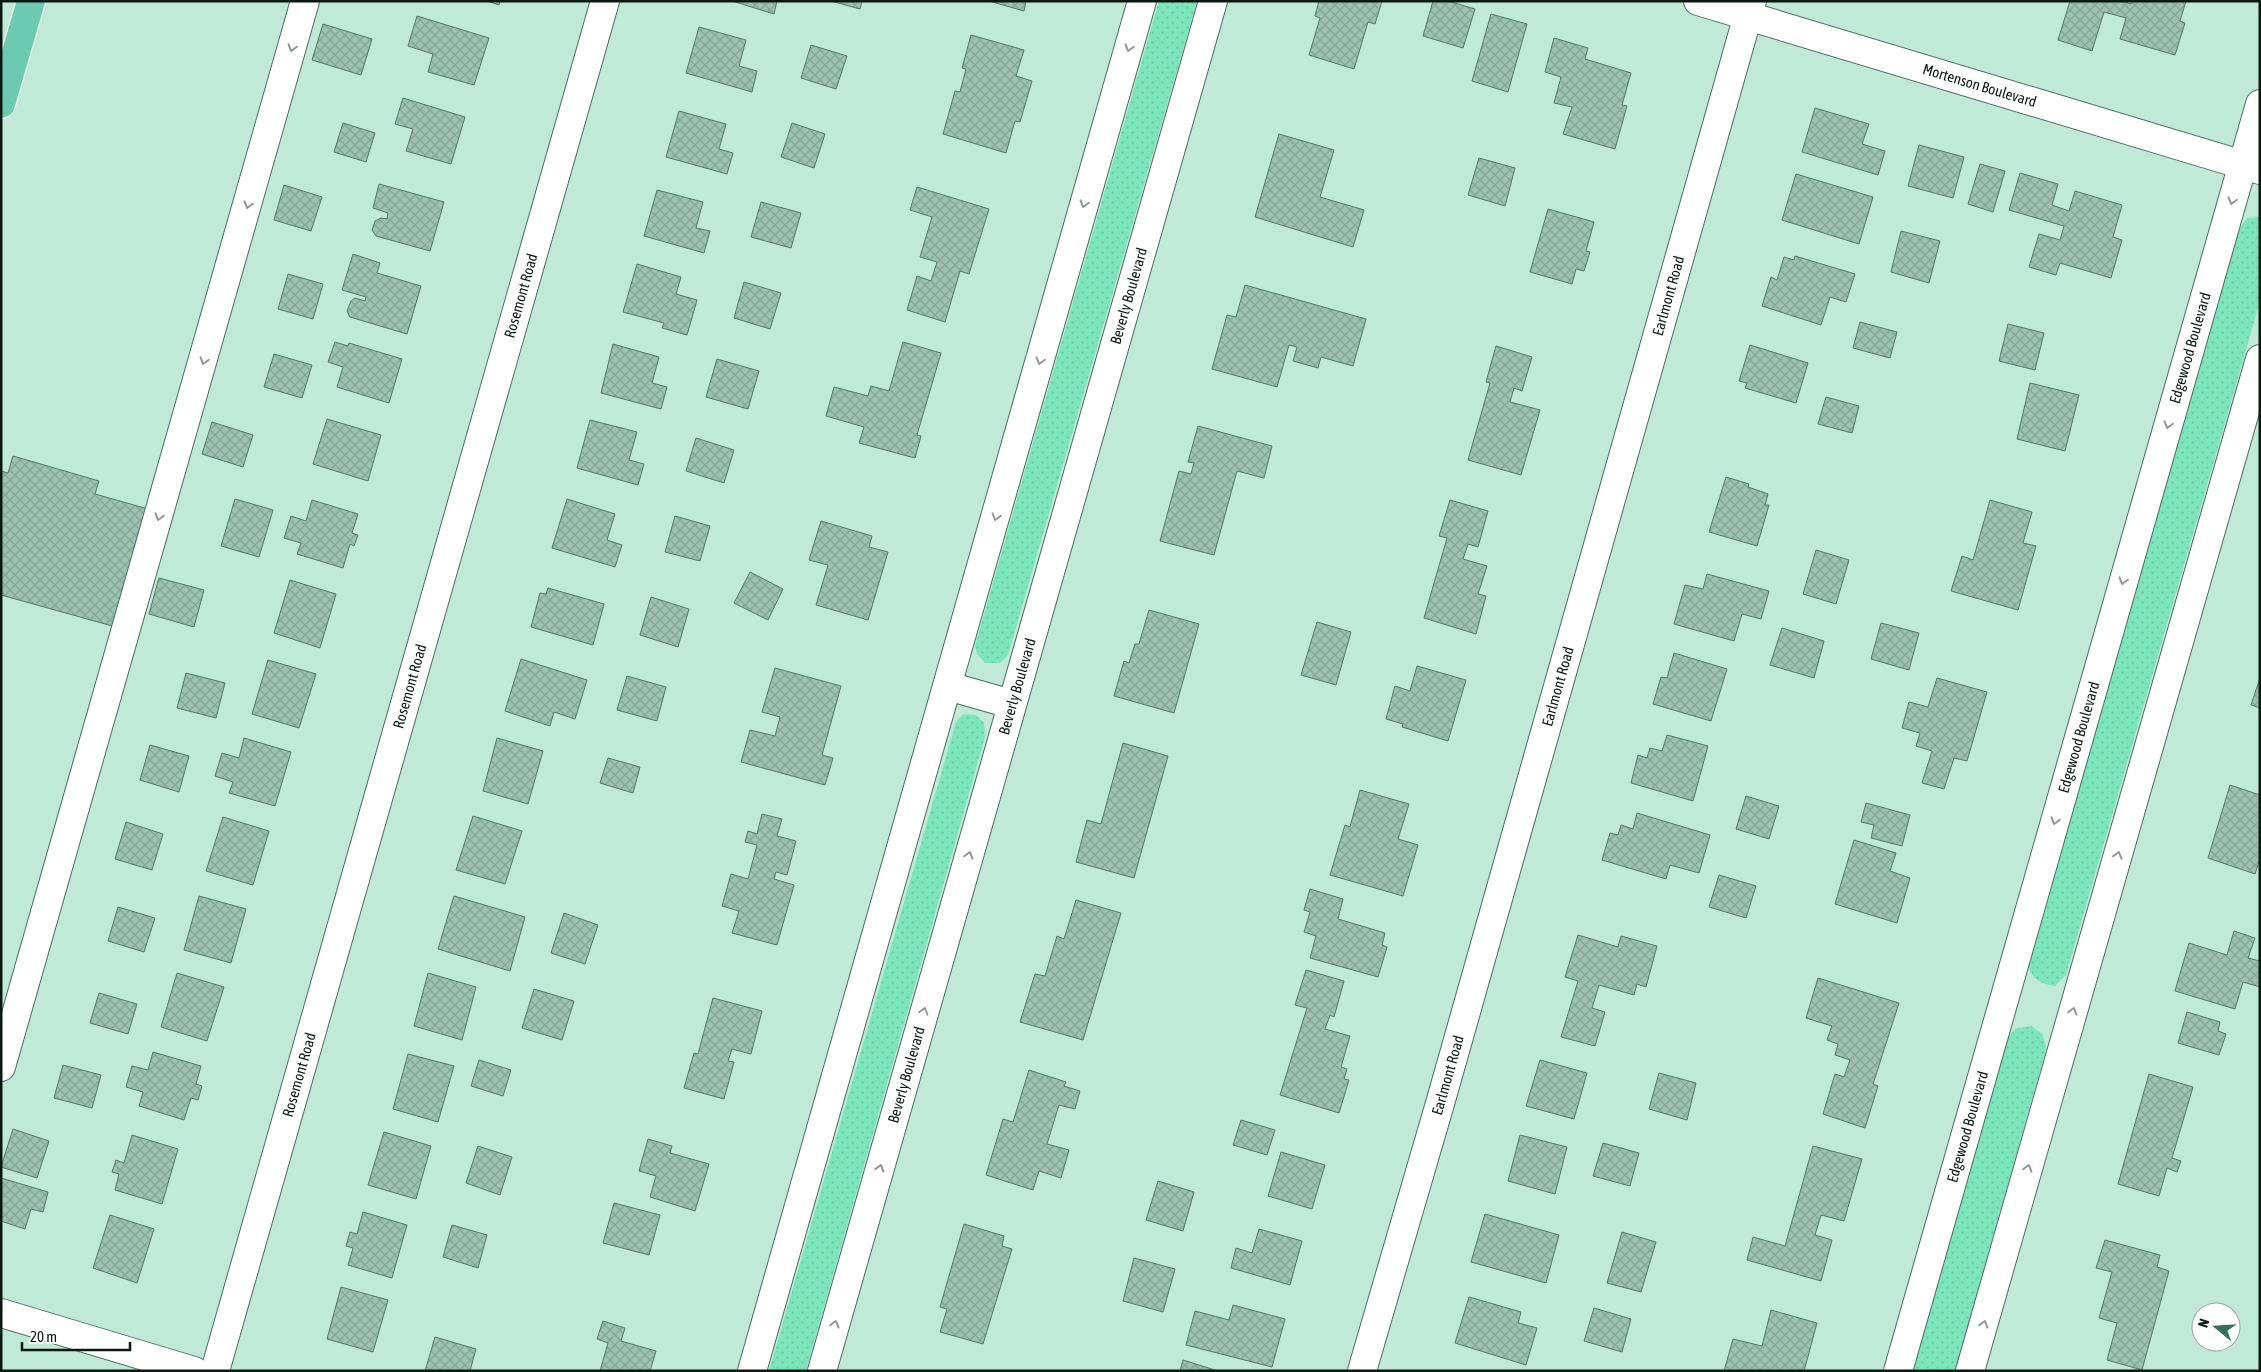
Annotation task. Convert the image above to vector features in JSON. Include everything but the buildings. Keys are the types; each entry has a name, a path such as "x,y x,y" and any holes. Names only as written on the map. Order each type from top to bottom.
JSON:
{"main road":[{"path":"1,104 31,1"}],"street":[{"path":"1,1066 306,1"},
{"name":"Rosemont Road","path":"215,1371 605,1"},
{"path":"752,1371 1142,1"},
{"name":"Beverly Boulevard","path":"822,1371 1213,1"},
{"name":"Mortenson Boulevard","path":"1698,1 1750,9 2251,167"},
{"name":"Earlmont Road","path":"1362,1371 1441,1100 1750,9"},
{"name":"Edgewood Boulevard","path":"1898,1371 2251,167 2260,104"},
{"path":"1970,1371 2260,359"},
{"path":"948,686 1011,704"},
{"path":"1,1313 194,1371"}],"green space":[{"path":"1159,1 1197,1 1008,655 1000,663 985,663 977,654 975,646"},
{"path":"2260,217 2260,301 2066,975 2055,986 2045,984 2034,977 2027,963 2237,233 2247,218"},
{"path":"963,714 976,715 984,723 985,737 806,1371 769,1371 956,722"},
{"path":"2032,1026 2043,1035 2046,1050 1955,1371 1912,1371 2006,1038 2017,1028"}]}
